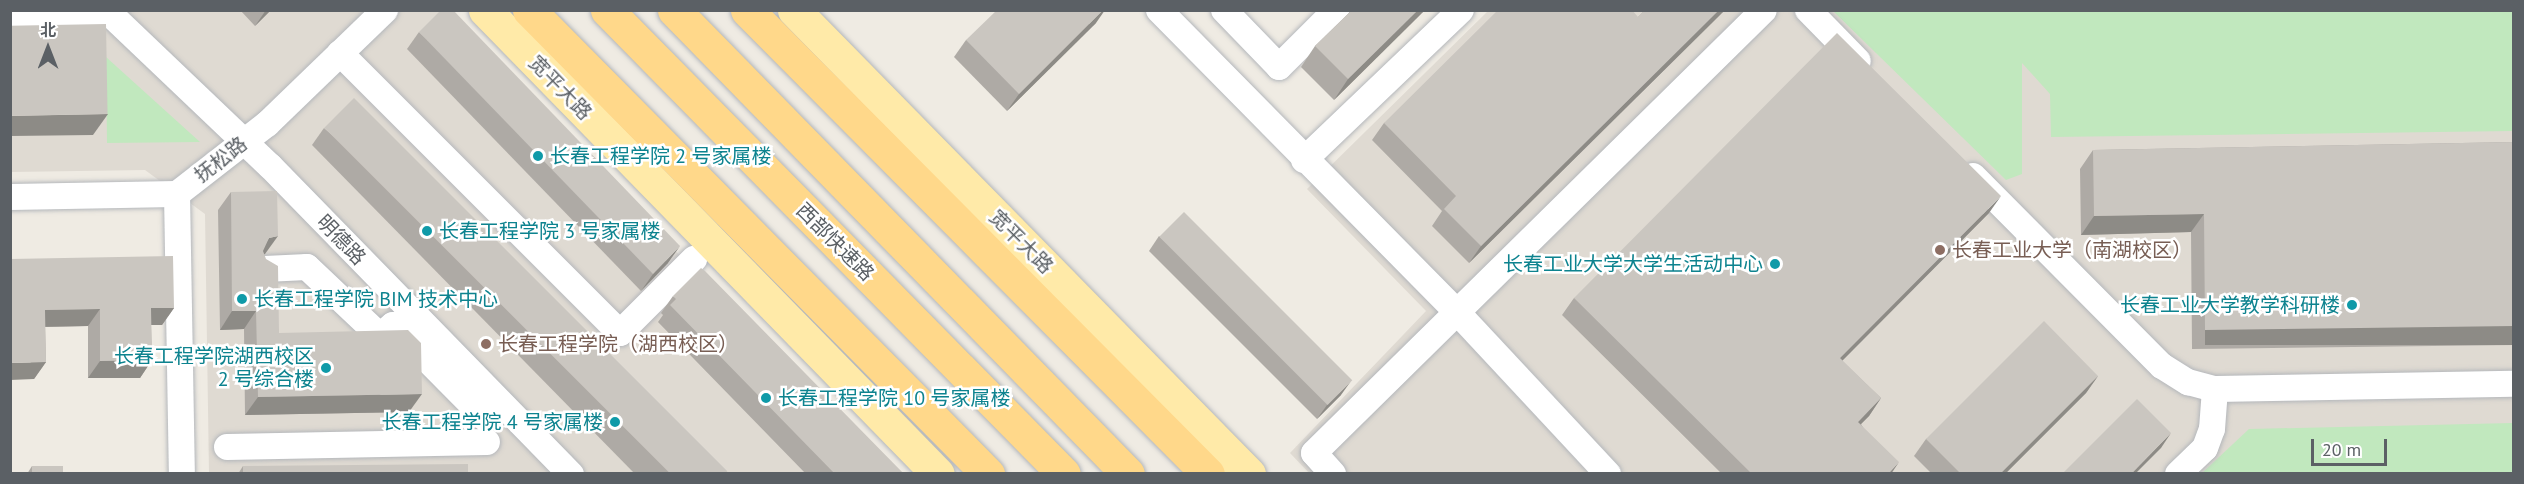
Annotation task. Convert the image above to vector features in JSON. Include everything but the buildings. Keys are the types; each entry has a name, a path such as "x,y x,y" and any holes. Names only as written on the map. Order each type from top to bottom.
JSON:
{"highway":[{"path":"529,10 988,474"},
{"name":"西部快速路","path":"607,10 1064,474"},
{"path":"674,10 1128,474"},
{"path":"747,10 1208,474"}],"main road":[{"name":"宽平大路","path":"485,10 938,474"},
{"name":"宽平大路","path":"794,10 1249,474"}],"street":[{"name":"抚松路","path":"10,197 177,194 243,142 385,10"},
{"path":"1159,10 1304,160 1456,311 1608,474"},
{"path":"1224,10 1279,67 1336,10"},
{"path":"1304,160 1461,10"},
{"path":"1333,474 1314,453 1764,10"},
{"path":"1808,10 1875,78"},
{"path":"10,14 107,11"},
{"name":"明德路","path":"107,11 243,142 571,474"},
{"path":"340,53 620,333 694,259"},
{"path":"1951,154 2162,366 2188,382 2215,389 2514,384"},
{"path":"177,194 182,474"},
{"path":"265,269 307,267 380,336 393,324 487,442"},
{"path":"484,388 487,442"},
{"path":"2178,474 2205,448 2212,429 2215,389"},
{"path":"227,447 487,442"}],"shaded area":[{"name":"长春工程学院（湖西校区）","path":"10,11 444,11 890,473 209,473 205,214 145,170 11,172"},
{"name":"长春工业大学（南湖校区）","path":"1488,11 2513,11 2513,473 1310,474 1290,453 1426,311 1307,189"}],"green space":[{"path":"1833,11 2513,11 2513,131 2051,137 2050,94 2022,63 2022,174 2006,180"},
{"path":"106,57 200,142 107,143"},
{"path":"2513,423 2513,473 2202,473 2249,429"}],"place":[{"name":"长春工程学院 2 号家属楼","path":"538,156"},
{"name":"长春工程学院 3 号家属楼","path":"427,231"},
{"name":"长春工业大学（南湖校区）","path":"1940,250"},
{"name":"长春工业大学大学生活动中心","path":"1775,264"},
{"name":"长春工程学院 BIM 技术中心","path":"242,299"},
{"name":"长春工业大学教学科研楼","path":"2352,305"},
{"name":"长春工程学院（湖西校区）","path":"486,344"},
{"name":"长春工程学院湖西校区 2 号综合楼","path":"326,368"},
{"name":"长春工程学院 10 号家属楼","path":"766,398"},
{"name":"长春工程学院 4 号家属楼","path":"615,422"}]}
